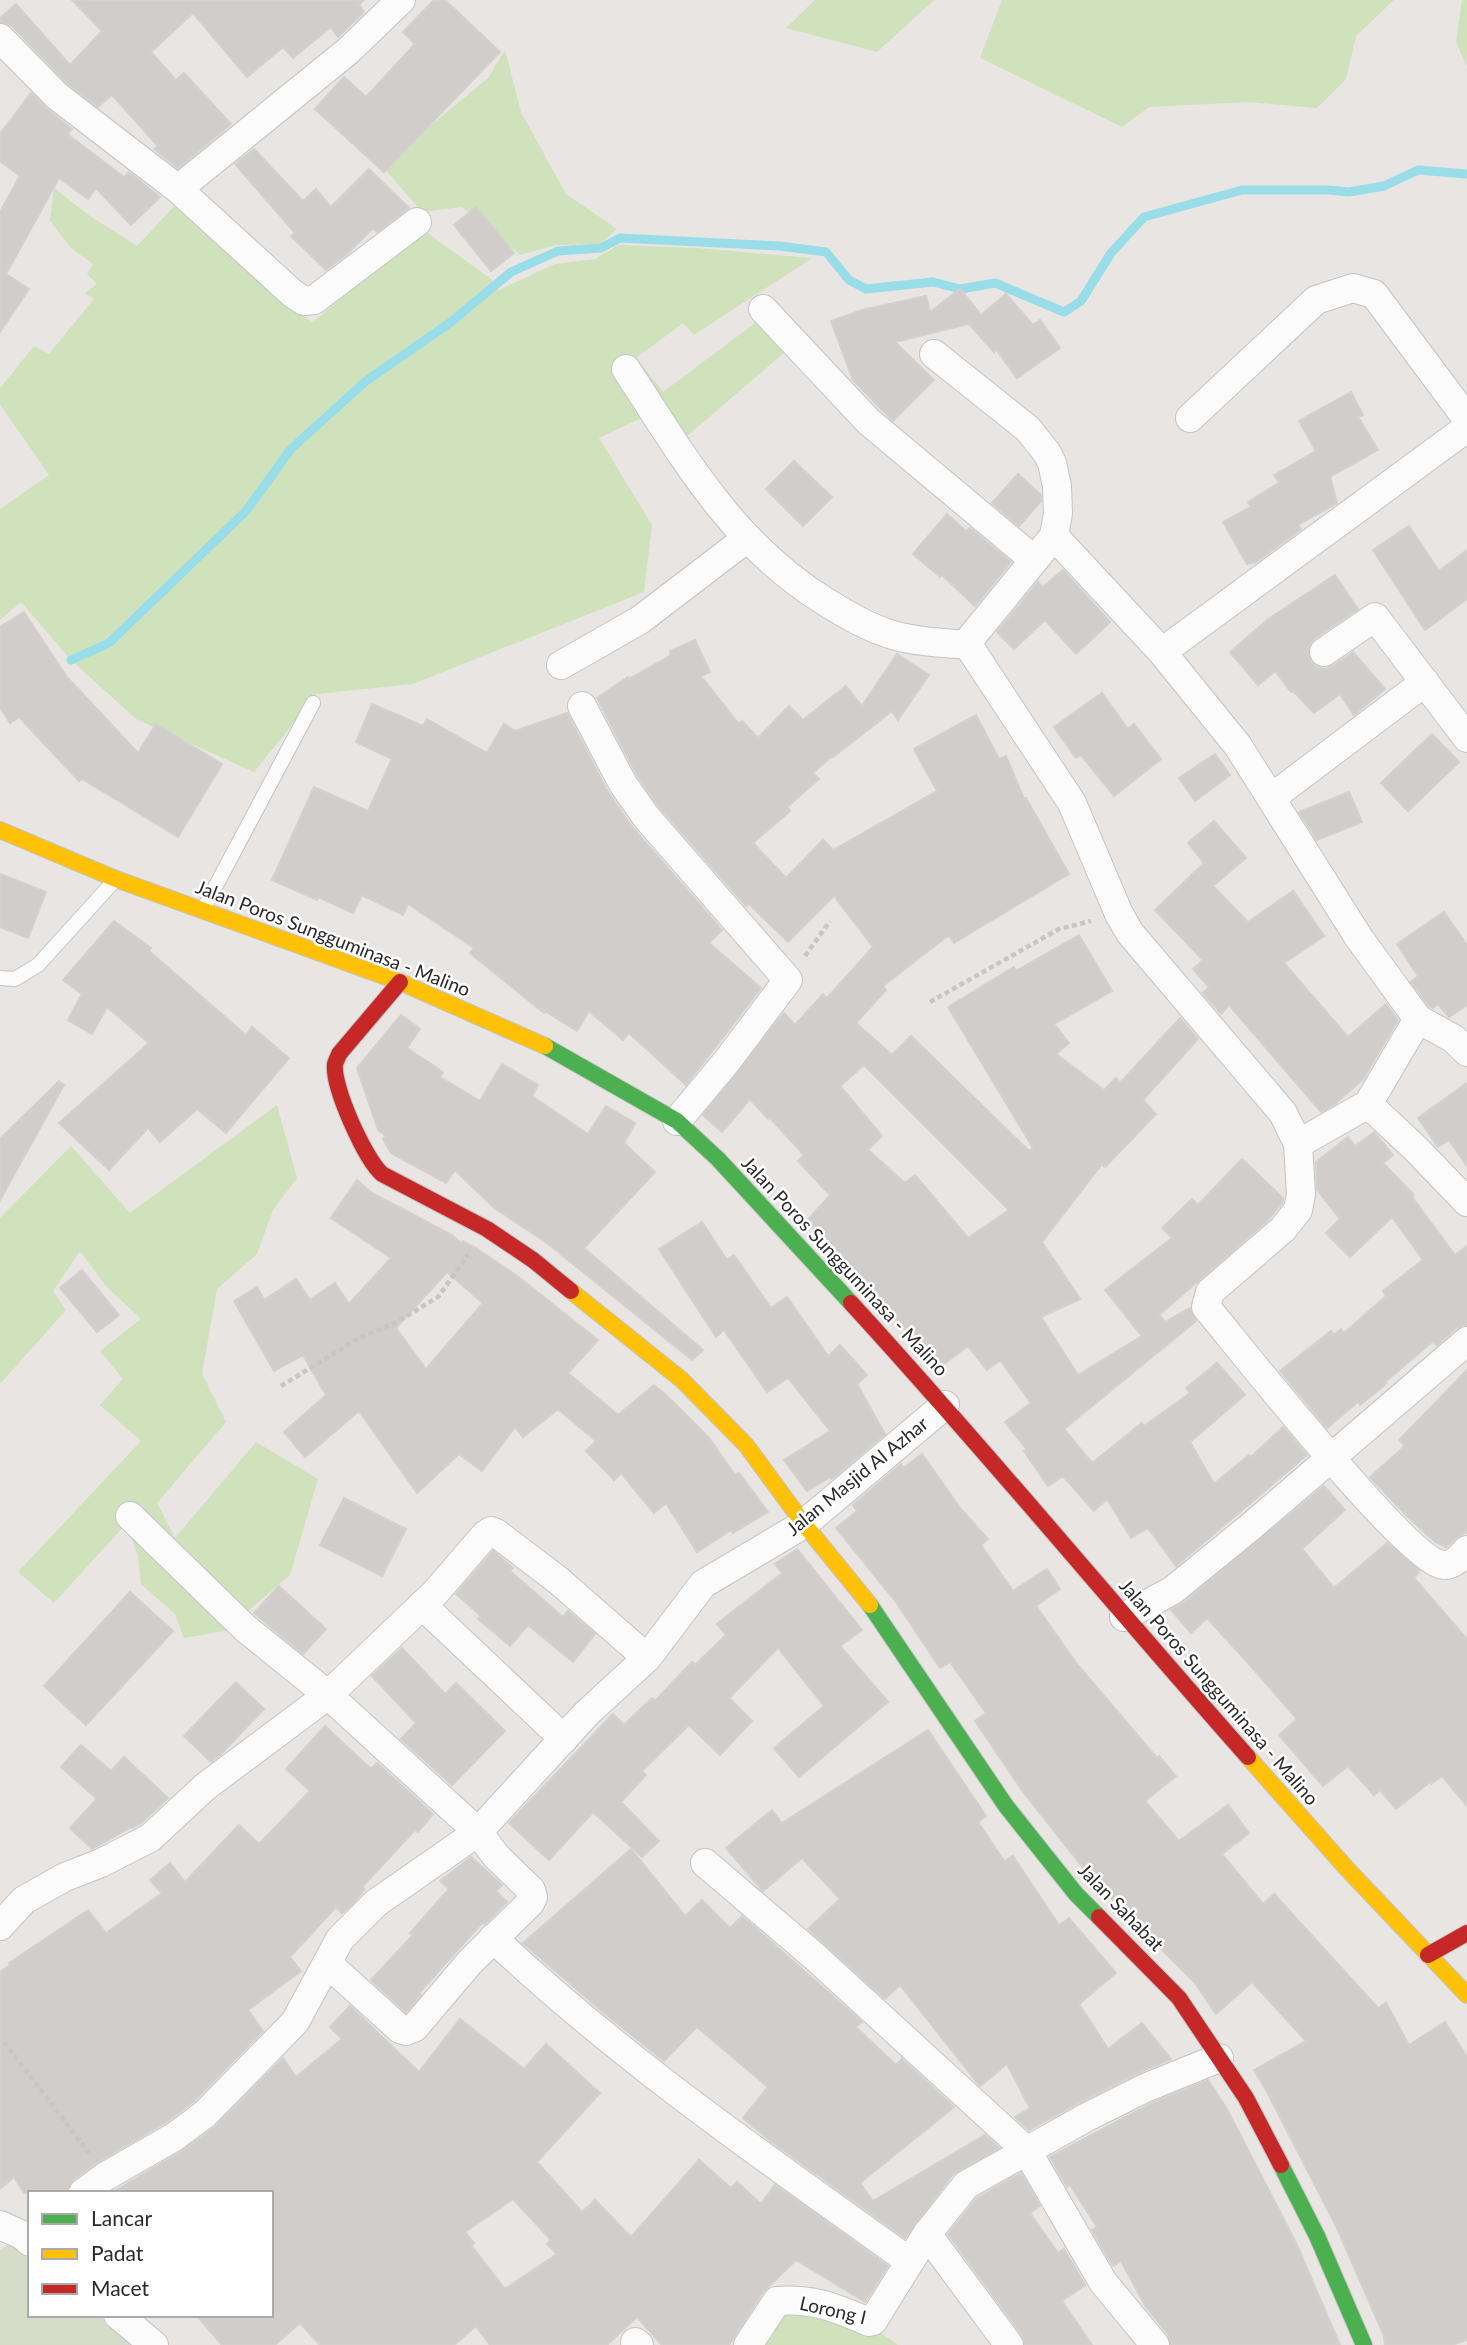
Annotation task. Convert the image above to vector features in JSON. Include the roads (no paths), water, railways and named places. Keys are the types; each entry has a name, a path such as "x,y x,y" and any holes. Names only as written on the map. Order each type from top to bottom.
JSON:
{"main road":[{"name":"Jalan Poros Sungguminasa - Malino","path":"0,830 116,879 400,982 544,1046 677,1121 727,1168 944,1405 1124,1617 1349,1871 1467,1995"},
{"name":"Jalan Sahabat","path":"400,982 340,1054 335,1065 336,1079 345,1108 374,1167 382,1174 487,1229 533,1260 682,1380 746,1445 804,1524 878,1616 1006,1806 1076,1894 1179,1998 1246,2098 1317,2236 1364,2345"},
{"path":"1428,1955 1467,1933"}],"street":[{"path":"178,189 348,51 401,0"},
{"path":"0,38 57,96 178,189 304,301 314,300 416,222"},
{"path":"1190,418 1316,300 1353,288 1374,294 1467,419"},
{"path":"763,309 868,421 1033,559"},
{"path":"934,354 1028,429 1047,453 1058,486 1058,513 1054,536 969,640 968,645 1072,803 1119,914 1130,933 1283,1113 1298,1144 1301,1194 1298,1210 1283,1229 1210,1292 1206,1307 1331,1458 1403,1536 1425,1556 1445,1565 1453,1563 1467,1550"},
{"path":"626,369 703,486 746,538 806,590 866,625 893,635 968,645"},
{"path":"1162,652 1467,428"},
{"path":"1054,536 1162,652 1238,746 1359,938 1419,1019 1454,1039 1467,1052"},
{"path":"561,665 640,620 746,538"},
{"path":"1324,652 1375,617 1467,738"},
{"path":"1271,798 1425,682"},
{"path":"582,706 623,784 640,810 788,980 735,1051 677,1121"},
{"path":"1298,1144 1368,1104 1419,1019"},
{"path":"1368,1104 1467,1202"},
{"path":"1124,1617 1172,1590 1467,1341"},
{"name":"Jalan Masjid Al Azhar","path":"327,1963 340,1939 376,1903 478,1832 586,1714 646,1658 703,1584 804,1524 944,1405"},
{"path":"86,2191 106,2176 174,2137 205,2114 295,2022 327,1963 400,2029 406,2031 414,2028 533,1897 526,1884 496,1856 478,1832 328,1695 245,1628 131,1516"},
{"path":"0,1926 24,1900 65,1877 124,1853 150,1838 206,1786 328,1695 422,1605 491,1531 559,1581 646,1658"},
{"path":"422,1605 564,1739"},
{"path":"705,1863 814,1956 1027,2151 1103,2282 1155,2345"},
{"path":"493,1938 550,1992 642,2065 909,2261 966,2185 1087,2117 1145,2088 1219,2058"},
{"path":"927,2234 1009,2345"},
{"name":"Lorong I","path":"748,2345 777,2301 799,2300 826,2304 869,2322 873,2321 909,2261"},
{"path":"120,2317 154,2345"}],"lane":[{"path":"203,909 313,704"},
{"path":"0,978 15,979 38,965 116,879"}],"waterway":[{"path":"71,660 109,643 246,511 291,449 366,381 451,322 511,272 558,251 601,248 620,238 779,246 826,252 849,280 866,289 933,282 960,289 995,283 1064,312 1081,301 1111,253 1144,217 1242,190 1349,192 1384,186 1418,170 1467,174"}]}
